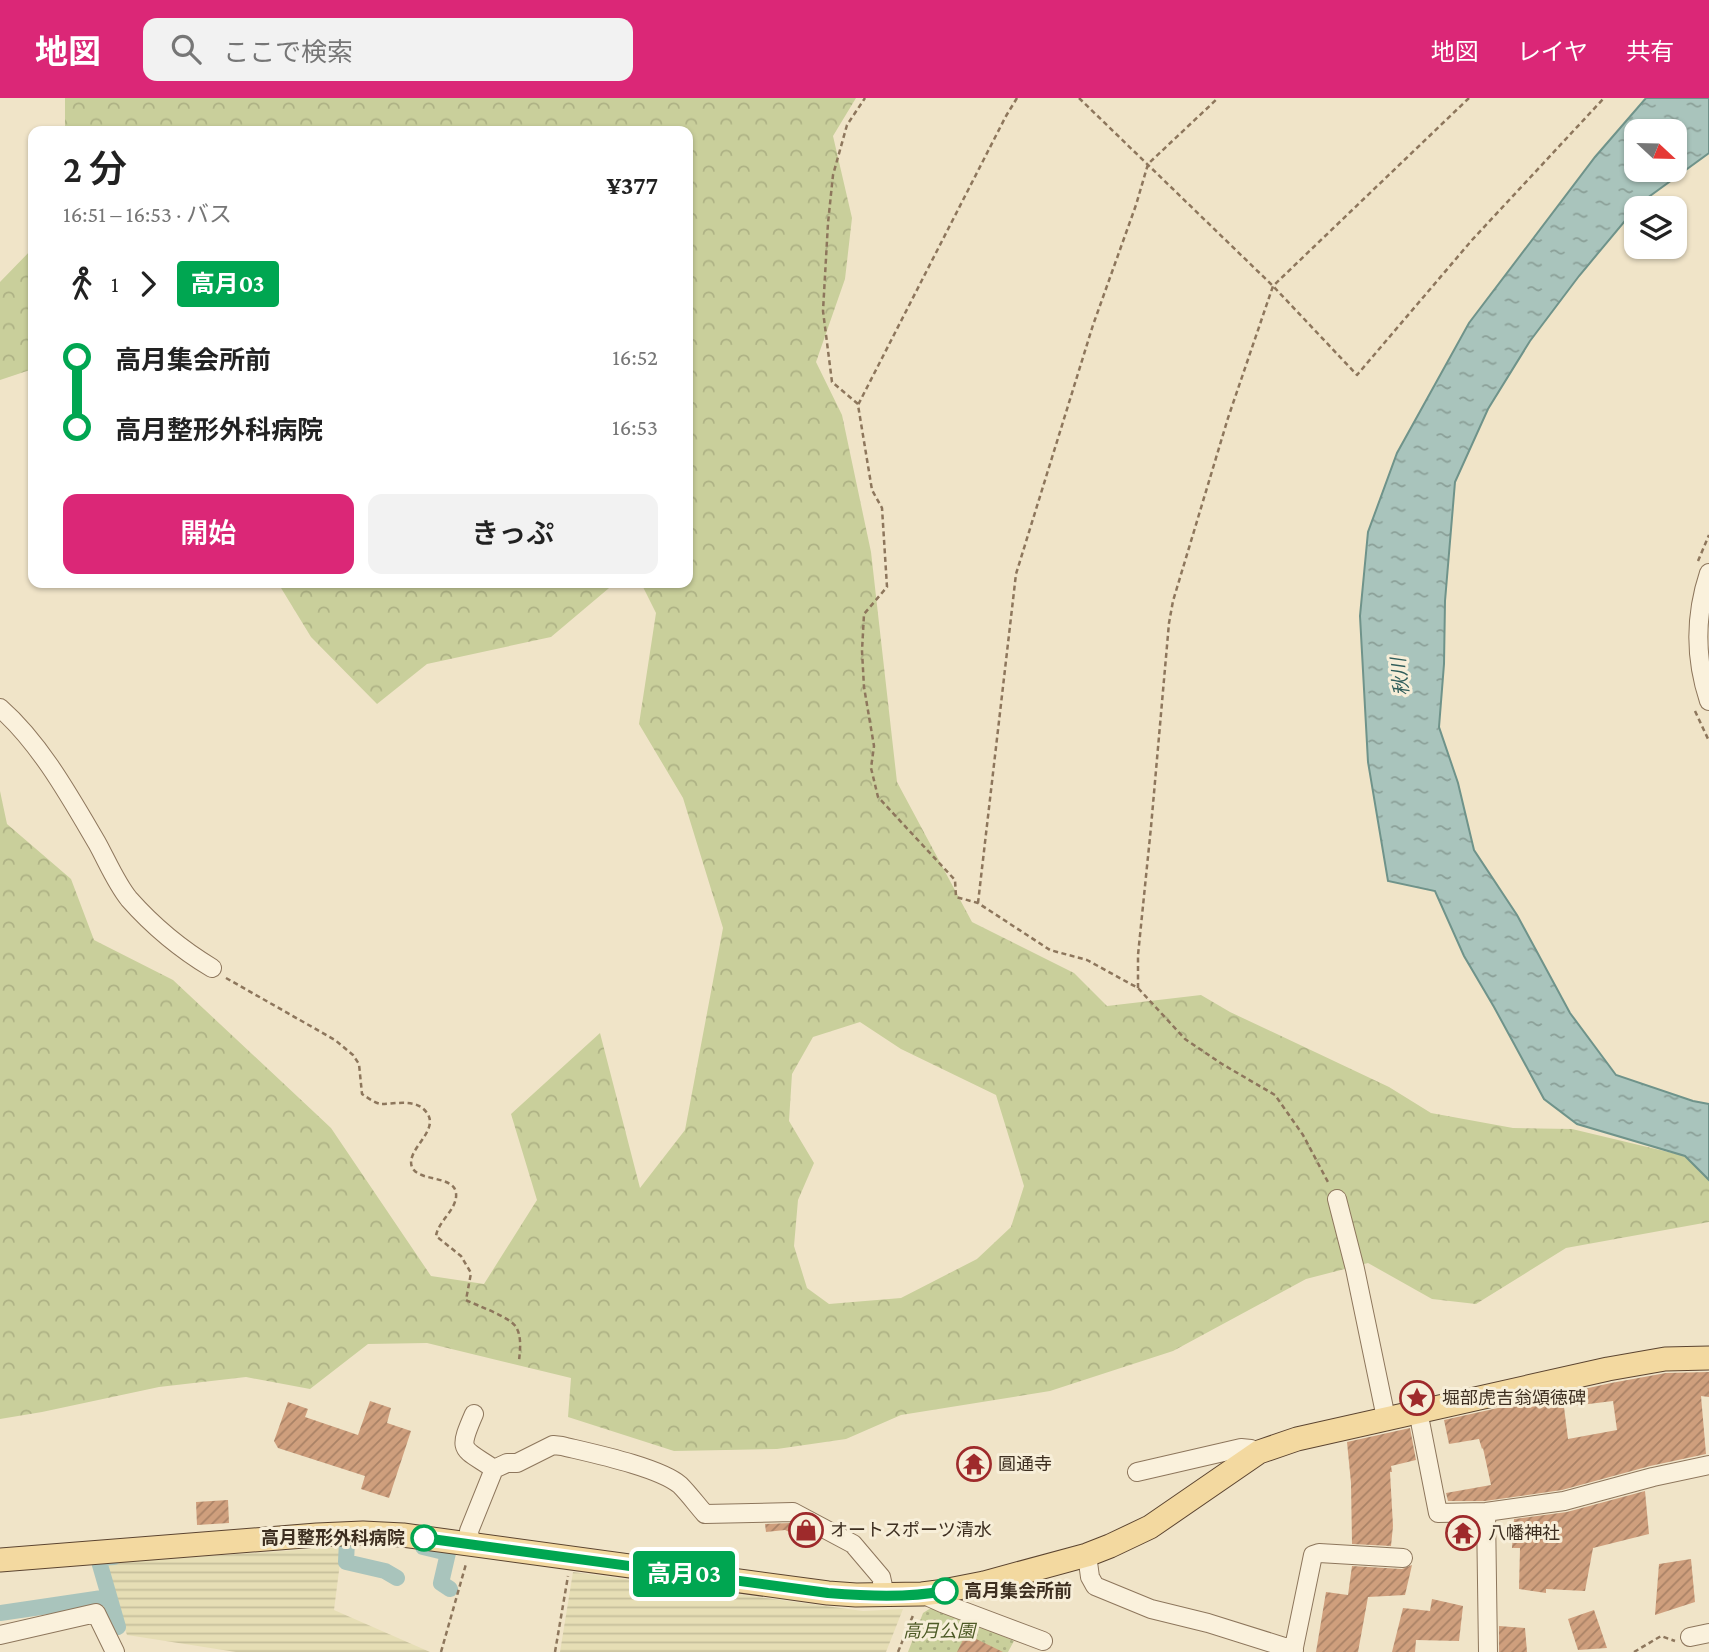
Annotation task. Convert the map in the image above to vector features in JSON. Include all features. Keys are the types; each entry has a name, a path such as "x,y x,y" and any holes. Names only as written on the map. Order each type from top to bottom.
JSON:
{"main road":[{"path":"0,1560 340,1534 403,1535 828,1593 922,1594 984,1583 1087,1555 1110,1546 1150,1527 1259,1452 1297,1439 1648,1362 1709,1358"}],"street":[{"path":"1709,573 1699,612 1698,642 1700,669 1709,701"},
{"path":"0,708 32,740 73,800 129,898 152,922 196,959 212,968"},
{"path":"1337,1199 1355,1269 1386,1418"},
{"path":"1418,1411 1438,1513 1486,1512 1564,1501 1709,1465"},
{"path":"474,1414 464,1436 465,1449 494,1469"},
{"path":"471,1545 469,1531 494,1469 507,1463 517,1464 553,1445 562,1446 635,1465 663,1476 679,1484 705,1514 793,1513 853,1544 881,1577 885,1595"},
{"path":"1137,1472 1241,1447 1259,1452"},
{"path":"1486,1512 1488,1652"},
{"path":"1087,1555 1090,1577 1095,1586 1151,1609 1208,1623 1293,1651 1313,1555 1319,1553 1403,1558"},
{"path":"922,1594 1044,1641"},
{"path":"0,1635 96,1613 115,1652"},
{"path":"1686,1640 1709,1633"}],"path":[{"path":"858,405 832,382 823,311 833,175 847,125 865,98"},
{"path":"1017,98 858,405 872,490 882,508 887,587 864,614 862,651 864,687 874,746 872,768 878,797 955,880 956,897 978,903 1049,950 1087,960 1138,988 1185,1039 1275,1095 1303,1135 1337,1199"},
{"path":"1079,98 1273,286 1357,375 1472,240 1604,98"},
{"path":"978,903 1016,574 1093,324 1148,164 1218,98"},
{"path":"1138,988 1138,956 1173,601 1227,418 1273,286 1469,98"},
{"path":"212,968 335,1040 353,1055 359,1064 362,1094 379,1104 404,1103 420,1106 428,1113 429,1129 412,1157 412,1169 454,1187 456,1194 436,1236 461,1256 471,1273 466,1300 516,1326 520,1340 519,1361"},
{"path":"442,1652 471,1545"},
{"path":"555,1652 571,1559"},
{"path":"898,1652 922,1594"},
{"path":"1634,1652 1661,1636 1686,1640"}],"shaded area":[{"path":"342,1547 334,1610 430,1652 236,1652 127,1635 103,1563"},
{"path":"573,1572 863,1611 903,1609 886,1652 560,1652"}],"green space":[{"path":"65,98 856,98 833,136 852,218 845,279 816,362 842,415 871,552 897,782 972,922 1074,973 1107,1006 1201,995 1230,1012 1389,1087 1431,1113 1513,1128 1572,1129 1685,1156 1709,1180 1709,1222 1566,1248 1476,1304 1432,1299 1368,1263 1306,1279 1173,1351 1050,1391 901,1415 846,1439 777,1449 674,1451 568,1417 571,1378 427,1343 368,1344 310,1389 246,1377 159,1387 0,1419 0,791 7,824 71,879 94,940 173,980 331,1128 431,1276 484,1284 537,1200 511,1114 600,1033 640,1188 685,1130 723,928 683,798 639,724 656,613 644,588 693,588 693,126 65,126","holes":["860,1022 901,1049 996,1095 1024,1186 1011,1227 977,1259 901,1298 829,1304 807,1288 794,1246 798,1200 814,1163 789,1121 792,1074 813,1037"]},
{"path":"28,253 28,371 0,380 0,282"},
{"path":"281,588 609,588 551,637 427,664 377,704 311,637"},
{"name":"高月公園","path":"934,1606 1014,1641 1008,1652 908,1652 923,1613"}],"water":[{"path":"1646,98 1709,98 1709,153 1687,169 1687,119 1628,119"},
{"name":"秋川","path":"1624,123 1624,182 1669,182 1650,196 1624,196 1624,222 1530,341 1488,409 1455,482 1445,601 1439,727 1458,783 1474,850 1517,915 1570,1013 1616,1075 1709,1104 1709,1180 1685,1156 1577,1124 1544,1099 1464,956 1435,891 1388,881 1368,762 1360,616 1368,532 1397,453 1469,323 1595,157"}],"building":[{"path":"1709,1372 1709,1397 1701,1396 1706,1454 1562,1490 1485,1501 1448,1501 1446,1493 1491,1485 1479,1439 1449,1444 1444,1420 1666,1373","holes":["1613,1401 1617,1430 1568,1439 1564,1407"]},
{"path":"370,1401 391,1408 387,1423 411,1431 389,1498 361,1489 365,1476 278,1448 274,1441 288,1402 308,1409 305,1417 358,1435"},
{"path":"1410,1428 1416,1460 1391,1466 1390,1472 1393,1526 1391,1546 1352,1544 1347,1442"},
{"path":"1645,1491 1649,1534 1593,1548 1585,1591 1546,1589 1546,1593 1519,1589 1520,1548 1512,1548 1514,1519 1567,1512"},
{"path":"228,1500 229,1523 197,1525 196,1502"},
{"path":"790,1523 818,1538 815,1544 785,1530 766,1532 765,1524"},
{"path":"1691,1559 1695,1602 1655,1615 1659,1564"},
{"path":"1412,1565 1405,1595 1368,1597 1358,1652 1316,1652 1326,1592 1348,1595 1352,1566 1402,1569"},
{"path":"1432,1599 1463,1606 1459,1641 1416,1640 1415,1652 1392,1652 1403,1608 1430,1611"},
{"path":"1594,1610 1607,1648 1578,1650 1568,1619"},
{"path":"1499,1626 1525,1628 1527,1652 1499,1652"},
{"path":"966,1634 1003,1652 957,1652"}],"waterway":[{"path":"347,1541 346,1562 385,1571 397,1578"},
{"path":"423,1547 448,1553 441,1583 450,1589"},
{"path":"114,1557 98,1558 118,1627"},
{"path":"0,1613 109,1597"}],"bus line":[{"name":"高月03","path":"424,1538 828,1593 922,1594 945,1591"}],"place":[{"name":"堀部虎吉翁頌徳碑","path":"1417,1398"},
{"name":"圓通寺","path":"974,1464"},
{"name":"オートスポーツ清水","path":"806,1530"},
{"name":"八幡神社","path":"1463,1533"},
{"name":"高月整形外科病院","path":"424,1538"},
{"name":"高月集会所前","path":"945,1591"}]}
